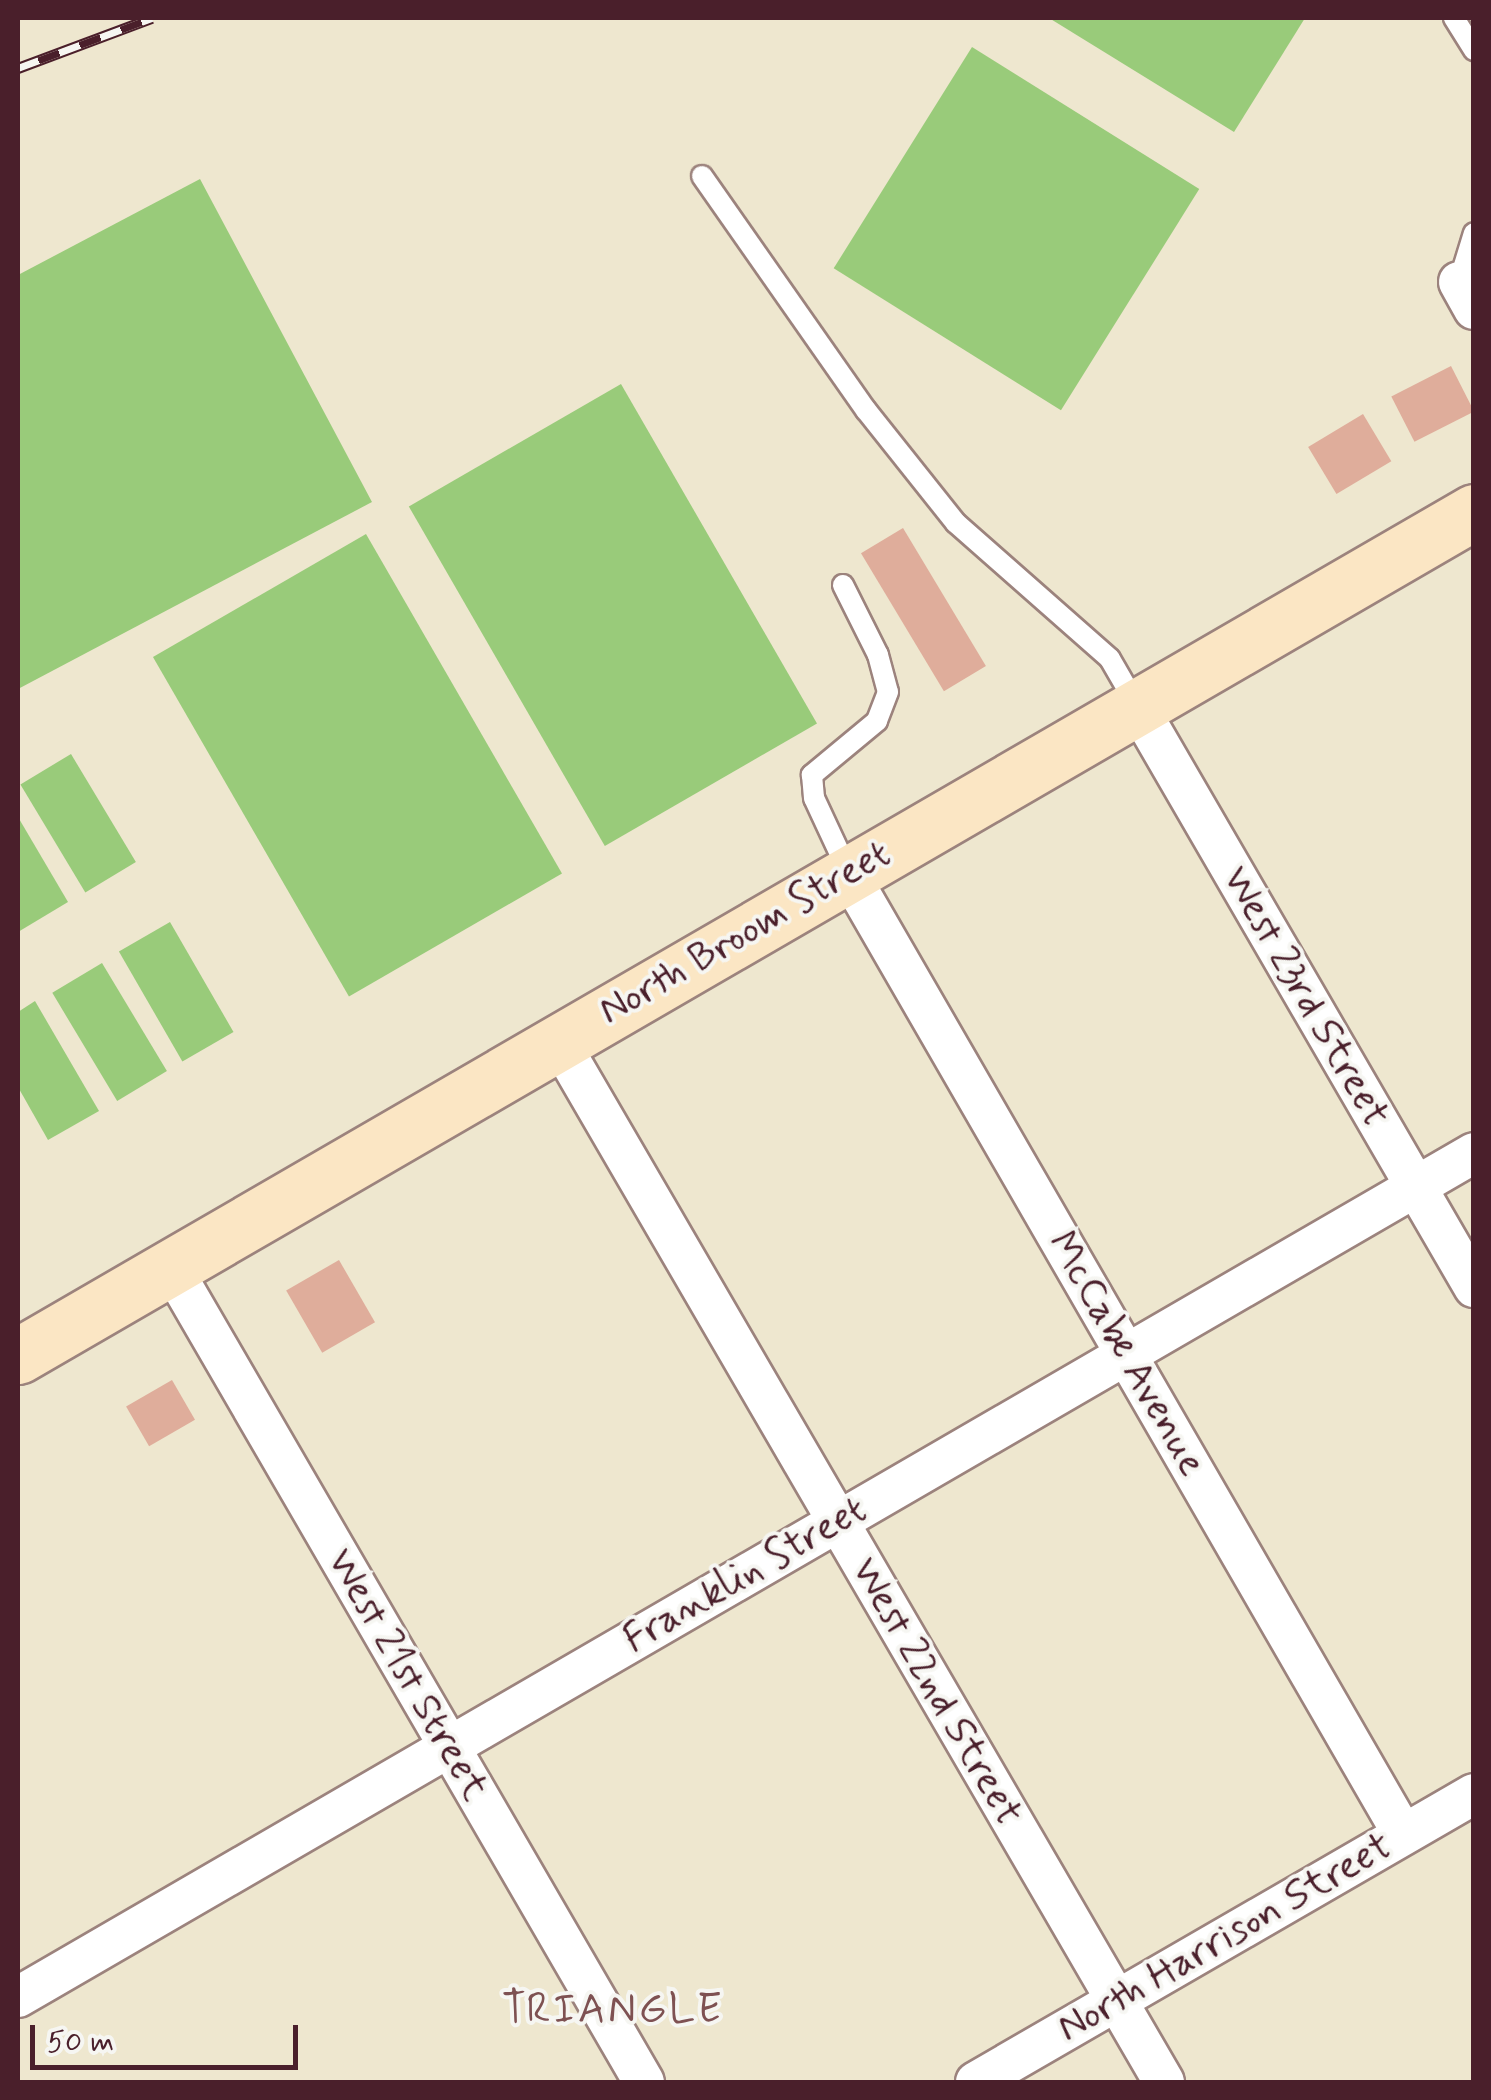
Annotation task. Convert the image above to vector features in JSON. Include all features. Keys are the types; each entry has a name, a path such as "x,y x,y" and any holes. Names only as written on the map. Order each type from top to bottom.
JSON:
{"street":[{"name":"North Broom Street","path":"18,1356 1474,512"},
{"name":"West 23rd Street","path":"1138,706 1474,1287"},
{"name":"McCabe Avenue","path":"848,872 1403,1834"},
{"name":"West 22nd Street","path":"559,1042 1164,2082"},
{"name":"Franklin Street","path":"18,1997 1474,1153"},
{"name":"West 21st Street","path":"171,1267 644,2082"},
{"name":"North Harrison Street","path":"976,2082 1474,1794"}],"lane":[{"path":"1454,18 1474,50"},
{"path":"702,176 844,380 956,523 1110,659 1138,706"},
{"path":"1466,296 1474,233"},
{"path":"843,585 878,655 888,692 877,721 812,774 814,798 848,872"}],"green space":[{"path":"1049,18 1305,18 1234,132"},
{"path":"972,47 1199,189 1061,410 834,268"},
{"path":"200,179 372,502 18,689 18,275"},
{"path":"621,384 817,723 605,846 409,506"},
{"path":"366,534 562,873 349,996 153,657"},
{"path":"71,754 136,862 85,892 20,784"},
{"path":"18,817 68,902 18,932"},
{"path":"170,922 234,1032 182,1061 119,952"},
{"path":"102,963 167,1071 117,1101 52,993"},
{"path":"35,1001 99,1111 48,1140 18,1087 18,1012"}],"building":[{"path":"1451,366 1474,412 1414,442 1391,396"},
{"path":"1363,414 1391,461 1336,494 1308,447"},
{"path":"903,528 986,666 944,691 861,553"},
{"path":"339,1260 375,1322 322,1353 286,1290"},
{"path":"172,1380 195,1420 149,1446 126,1406"}],"railway":[{"path":"18,68 152,18"}],"district":[{"name":"TRIANGLE","path":"613,2011"}]}
